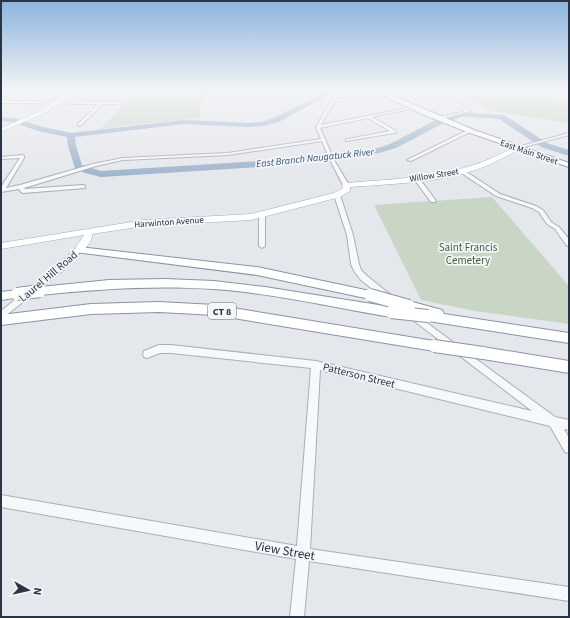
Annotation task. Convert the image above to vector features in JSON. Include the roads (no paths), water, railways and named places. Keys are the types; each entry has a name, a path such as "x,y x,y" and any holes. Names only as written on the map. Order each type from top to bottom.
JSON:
{"highway":[{"name":"East Main Street","path":"442,120 569,166"},
{"path":"79,250 257,271 370,295 476,323"},
{"name":"CT 8","path":"1,296 109,284 165,283 214,285 264,291 391,312 476,323 569,338"},
{"name":"CT 8","path":"3,318 91,309 159,306 215,310 569,367"}],"main road":[{"path":"1,130 26,120"},
{"name":"Willow Street","path":"346,185 417,179 462,171 482,166 516,148"},
{"path":"337,195 347,189 346,185"},
{"name":"Harwinton Avenue","path":"1,246 144,222 230,219 262,214 337,195"},
{"name":"Laurel Hill Road","path":"79,250 88,238 88,231"}],"street":[{"path":"80,125 85,120"},
{"path":"323,120 318,127 322,140 346,185"},
{"path":"318,127 351,120"},
{"path":"348,140 394,132 375,120"},
{"path":"409,160 470,131"},
{"path":"516,148 569,134"},
{"path":"562,135 569,139"},
{"path":"2,190 21,187 95,165 124,159 228,154 322,140"},
{"path":"1,158 22,156 2,190"},
{"path":"462,171 498,195 534,207 541,211 549,224 557,228 569,244"},
{"path":"417,179 433,201"},
{"path":"21,187 23,191 82,189 86,180"},
{"path":"337,195 350,235 355,264 358,271 364,278 554,422 569,448"},
{"path":"262,214 262,246"},
{"name":"Laurel Hill Road","path":"3,318 79,250"},
{"name":"Patterson Street","path":"146,354 159,349 171,349 316,365 569,425"},
{"path":"297,617 303,554 316,365"},
{"name":"View Street","path":"1,501 303,554 569,594"}],"waterway":[{"path":"12,120 41,129 71,135"},
{"path":"71,135 184,122 247,125 263,124 276,120"},
{"name":"East Branch Naugatuck River","path":"71,135 72,146 78,166 88,171 101,174 260,164 379,150 393,146 446,120"},
{"name":"East Branch Naugatuck River","path":"505,120 544,145 569,153"}],"park label":[{"name":"Saint Francis Cemetery","path":"468,253"}]}
